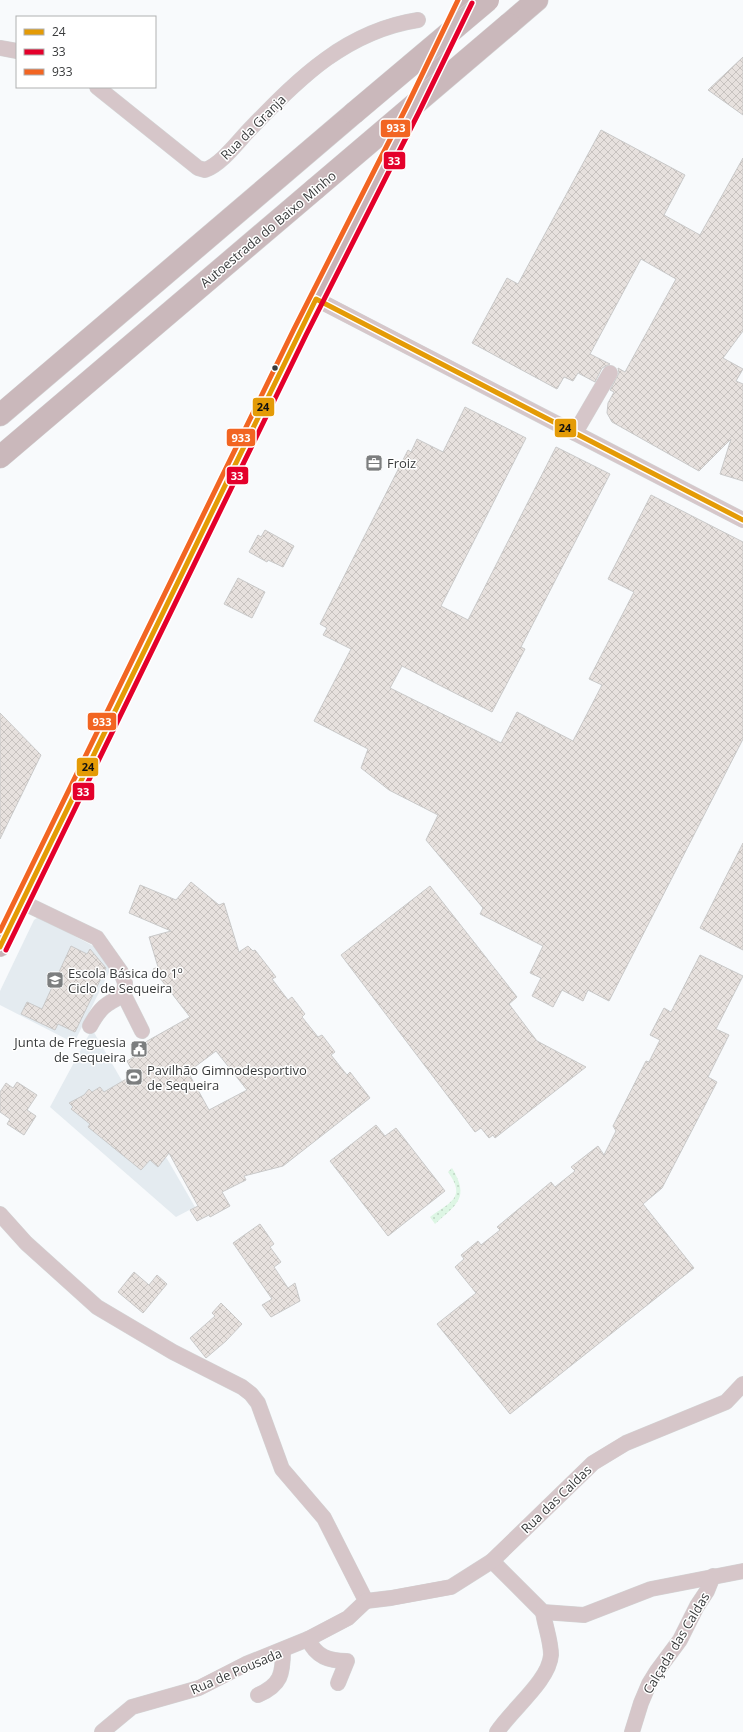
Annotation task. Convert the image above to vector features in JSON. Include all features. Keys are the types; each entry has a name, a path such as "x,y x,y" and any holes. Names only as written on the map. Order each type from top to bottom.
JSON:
{"highway":[{"path":"0,415 488,0"},
{"name":"Autoestrada do Baixo Minho","path":"0,457 537,0"}],"main road":[{"path":"0,947 316,299 413,109 466,0"}],"street":[{"name":"Rua da Granja","path":"98,88 198,168 205,170 217,163 254,124 317,64 349,43 363,36 402,22 418,20"},
{"path":"0,48 16,51"},
{"path":"316,299 743,520"},
{"path":"575,433 610,373"},
{"path":"22,902 96,938 121,972 125,983 124,995 142,1031"},
{"path":"90,1026 99,1009 107,1003 124,995"},
{"path":"0,1214 26,1243 97,1307 173,1352 242,1387 251,1394 258,1403 282,1469 324,1518 366,1601"},
{"name":"Rua das Caldas","path":"366,1601 451,1587 492,1561 593,1463 626,1443 726,1402 743,1384"},
{"path":"492,1561 543,1612 551,1654 550,1664 542,1680 515,1709 497,1732"},
{"path":"543,1612 584,1615 651,1589 743,1571"},
{"name":"Calçada das Caldas","path":"632,1732 649,1684 680,1640 697,1606 707,1591 713,1576"},
{"name":"Rua de Pousada","path":"102,1732 132,1708 199,1688 246,1664 308,1639 348,1618 366,1601"},
{"path":"308,1639 315,1651 326,1659 333,1661 347,1661 338,1683"},
{"path":"258,1695 270,1690 277,1683 282,1667 283,1650"}],"shaded area":[{"name":"Escola Básica do 1º Ciclo de Sequeira","path":"41,918 95,947 111,968 74,1043 0,1005 0,991 34,920"},
{"path":"92,1029 195,1207 176,1217 50,1107"}],"green space":[{"path":"452,1168 460,1187 460,1194 455,1205 435,1224 430,1217 454,1199 456,1194 454,1181 448,1172"}],"building":[{"path":"743,57 743,115 708,90"},
{"path":"601,130 685,175 664,215 700,235 743,158 743,331 723,358 743,369 736,381 743,384 743,481 720,474 731,439 699,471 612,422 607,413 608,403 614,392 610,390 619,373 618,368 625,372 676,279 641,259 590,354 610,364 602,368 595,382 578,373 573,381 564,377 557,389 472,343 507,278 518,284"},
{"path":"465,407 526,438 441,606 468,620 556,447 610,474 521,647 525,649 492,712 402,666 390,688 501,743 517,712 573,741 602,685 589,679 634,592 608,579 651,495 743,542 743,739 609,1001 588,990 583,1001 562,990 553,1007 532,996 541,978 530,973 543,946 480,914 483,908 426,840 438,815 389,790 361,768 368,749 314,721 351,649 323,635 327,628 320,624 408,450 411,452 417,439 443,452"},
{"path":"265,530 294,546 283,567 268,560 267,562 249,552 258,535 261,537"},
{"path":"238,578 265,592 252,618 224,604"},
{"path":"0,713 41,755 0,839"},
{"path":"743,843 743,950 700,928"},
{"path":"191,882 219,905 224,903 239,952 248,946 253,951 255,950 276,977 272,979 288,1000 292,997 305,1014 302,1017 318,1037 322,1035 335,1052 331,1055 347,1075 350,1072 370,1098 283,1166 244,1176 246,1180 222,1192 230,1206 210,1217 209,1215 197,1221 190,1210 198,1206 169,1153 158,1167 150,1160 141,1170 88,1127 90,1124 71,1109 73,1107 69,1103 84,1095 89,1089 92,1092 100,1087 104,1092 128,1078 127,1075 133,1072 127,1061 137,1055 133,1049 190,1017 153,969 158,967 149,937 171,931 129,913 140,885 176,900","holes":["216,1051 247,1090 209,1110 188,1072"]},
{"path":"430,886 517,997 509,1004 537,1041 586,1067 495,1138 493,1135 489,1138 481,1128 475,1132 341,955"},
{"path":"71,946 87,954 90,949 106,968 75,1032 58,1024 55,1030 21,1014 27,1002 42,1009"},
{"path":"700,955 743,976 716,1029 729,1035 708,1077 717,1082 662,1188 643,1204 694,1268 510,1414 437,1324 476,1293 455,1267 464,1259 461,1255 478,1241 481,1245 500,1230 497,1227 551,1182 555,1187 575,1171 571,1167 598,1146 604,1155 616,1131 613,1126 646,1061 649,1062 660,1040 650,1035 664,1008 671,1012"},
{"path":"17,1082 37,1095 27,1110 36,1116 24,1135 7,1124 10,1119 0,1112 0,1092 6,1083 13,1088"},
{"path":"376,1125 385,1136 396,1128 445,1191 388,1236 330,1161"},
{"path":"260,1224 274,1244 270,1247 281,1262 274,1267 288,1288 295,1283 300,1301 271,1317 262,1305 272,1299 233,1243"},
{"path":"134,1272 149,1285 157,1275 167,1284 143,1313 118,1292"},
{"path":"221,1303 242,1324 226,1341 206,1358 190,1338 215,1316 212,1313"}],"transit line":[{"name":"933","path":"0,931 294,329 407,106 458,0"},
{"name":"33","path":"6,950 306,335 419,112 472,3"},
{"name":"24","path":"0,947 316,299 743,520"}],"place":[{"name":"Froiz","path":"374,463"},
{"name":"Escola Básica do 1º Ciclo de Sequeira","path":"55,980"},
{"name":"Junta de Freguesia de Sequeira","path":"139,1049"},
{"name":"Pavilhão Gimnodesportivo de Sequeira","path":"134,1077"}]}
